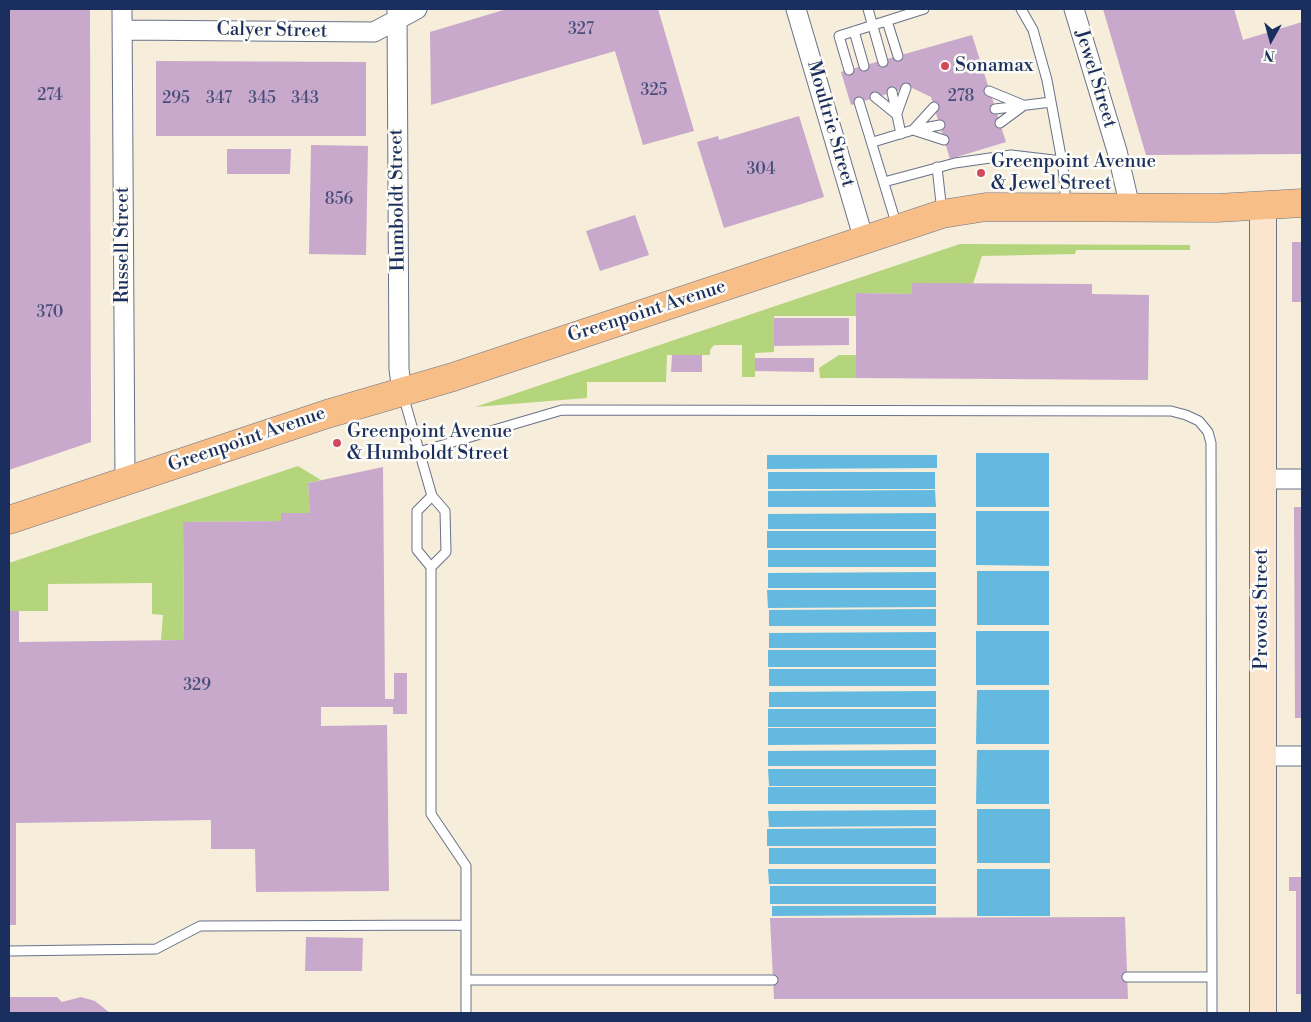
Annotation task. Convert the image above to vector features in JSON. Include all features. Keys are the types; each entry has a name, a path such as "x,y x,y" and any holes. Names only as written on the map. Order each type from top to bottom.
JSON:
{"main road":[{"name":"Greenpoint Avenue","path":"9,520 327,414 454,377 942,214 986,207 1217,208 1302,203"}],"street":[{"name":"Russell Street","path":"122,9 125,481"},
{"name":"Calyer Street","path":"122,30 374,32 397,14 416,9"},
{"name":"Moultrie Street","path":"796,9 864,240"},
{"name":"Jewel Street","path":"1074,9 1117,151 1130,207"},
{"name":"Humboldt Street","path":"397,14 400,369 402,392"},
{"name":"Provost Street","path":"1262,205 1263,1013"},
{"path":"1262,479 1302,479"},
{"path":"1262,756 1302,756"}],"lane":[{"path":"868,9 883,62"},
{"path":"849,70 839,36 924,9"},
{"path":"1021,9 1033,30 1051,102 1062,161 1066,206"},
{"path":"887,20 898,56"},
{"path":"854,31 864,66"},
{"path":"896,114 906,88"},
{"path":"989,91 1023,106"},
{"path":"892,92 902,134"},
{"path":"875,97 896,114"},
{"path":"859,102 873,142 898,229"},
{"path":"995,109 1051,102"},
{"path":"1000,123 1023,106"},
{"path":"913,130 934,108"},
{"path":"873,142 913,130 940,125"},
{"path":"913,130 944,140"},
{"path":"884,182 937,167 1010,155 1062,161"},
{"path":"937,167 942,214"},
{"path":"402,392 432,496 445,511 446,552 431,567"},
{"path":"419,452 562,410 1171,411 1200,421 1208,432 1210,443 1212,1013"},
{"path":"432,496 417,511 417,550 431,567 431,814 466,866 466,1013"},
{"path":"9,951 156,949 200,926 466,925"},
{"path":"1127,978 1212,977"},
{"path":"466,980 773,980"}],"green space":[{"path":"960,244 1190,245 1190,250 1076,250 1075,254 982,256 973,284 912,294 856,293 856,316 774,316 774,352 755,353 755,377 742,377 742,345 714,345 710,350 710,355 667,355 666,382 587,382 587,398 475,407"},
{"path":"839,355 856,355 856,378 820,378 819,368"},
{"path":"298,466 321,480 308,483 310,513 281,513 281,521 183,522 184,640 161,640 163,615 152,614 152,583 48,584 48,611 9,611 9,563"}],"water":[{"path":"976,453 1049,453 1049,507 976,507"},
{"path":"767,455 937,455 937,468 767,469"},
{"path":"768,472 935,472 935,489 768,489"},
{"path":"935,490 936,507 768,507 768,491"},
{"path":"976,511 1049,511 1049,566 976,565"},
{"path":"936,513 936,529 768,529 768,514"},
{"path":"767,531 936,531 936,548 767,548"},
{"path":"768,550 936,550 936,567 768,567"},
{"path":"977,571 1049,571 1049,625 977,625"},
{"path":"936,572 936,588 768,588 768,573"},
{"path":"767,590 936,590 936,607 768,608"},
{"path":"936,609 936,626 769,626 769,610"},
{"path":"976,631 1049,631 1049,685 976,685"},
{"path":"936,632 936,648 769,648 769,633"},
{"path":"768,650 936,650 936,667 768,667"},
{"path":"769,669 936,669 936,686 769,686"},
{"path":"977,690 1049,690 1049,744 976,744"},
{"path":"936,691 936,707 769,707 769,692"},
{"path":"768,709 936,709 936,727 768,727"},
{"path":"768,728 936,728 936,744 768,745"},
{"path":"936,750 936,766 768,766 768,751"},
{"path":"977,750 1049,750 1049,804 976,804"},
{"path":"768,769 936,769 936,786 769,786"},
{"path":"768,787 936,787 936,804 768,804"},
{"path":"977,809 1050,809 1050,863 977,863"},
{"path":"936,810 936,826 769,827 768,811"},
{"path":"936,828 936,846 767,846 767,829"},
{"path":"769,848 936,848 936,864 769,864"},
{"path":"768,869 936,869 936,884 769,884"},
{"path":"977,869 1050,869 1050,916 977,916"},
{"path":"770,886 936,886 936,904 770,904"},
{"path":"772,906 936,906 936,915 772,916"}],"building":[{"path":"9,9 90,9 91,442 9,470"},
{"path":"507,9 658,9 694,131 643,145 615,51 431,105 430,32"},
{"path":"1103,9 1234,9 1243,40 1302,22 1302,154 1146,155"},
{"path":"972,35 1006,142 950,159 931,97 910,87 851,105 841,72"},
{"path":"156,61 366,62 366,136 156,136"},
{"path":"799,116 824,197 724,228 697,142 718,136 719,140"},
{"path":"311,145 368,146 366,255 309,254"},
{"path":"227,149 291,149 290,174 227,174"},
{"path":"635,215 649,255 600,271 586,231"},
{"path":"1292,242 1302,242 1302,302 1292,302"},
{"path":"912,283 1092,284 1092,294 1149,295 1148,380 856,378 856,293 912,294"},
{"path":"774,318 849,318 849,345 774,346"},
{"path":"672,355 702,355 702,372 671,372"},
{"path":"755,358 814,358 814,372 755,371"},
{"path":"383,467 385,699 394,699 394,673 407,673 407,714 393,714 393,707 321,707 321,726 387,725 389,891 256,892 255,849 211,849 211,820 16,823 16,925 9,925 9,611 19,611 19,642 184,640 183,522 281,521 281,513 310,513 308,483"},
{"path":"1294,507 1302,507 1302,718 1295,718"},
{"path":"1289,877 1302,877 1302,994 1296,994 1296,891 1289,891"},
{"path":"1125,917 1128,999 774,999 770,918"},
{"path":"306,937 363,938 362,971 305,971"},
{"path":"9,997 57,997 62,1002 81,997 95,1001 110,1013 9,1013"}],"place":[{"name":"Sonamax","path":"945,66"},
{"name":"Greenpoint Avenue & Jewel Street","path":"981,173"},
{"name":"Greenpoint Avenue & Humboldt Street","path":"337,443"}]}
